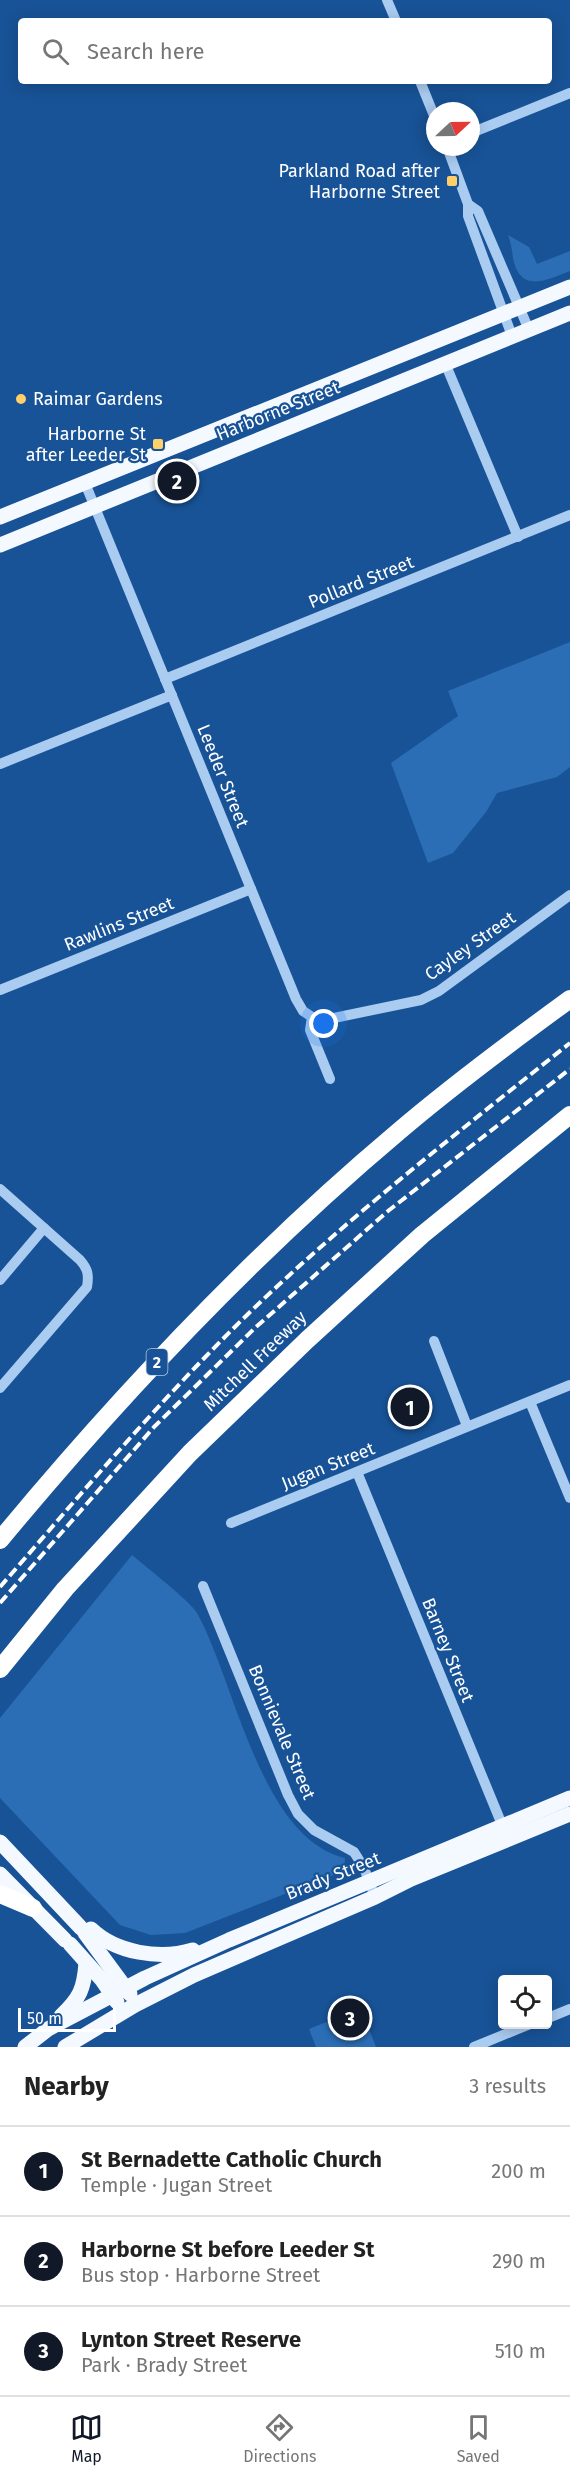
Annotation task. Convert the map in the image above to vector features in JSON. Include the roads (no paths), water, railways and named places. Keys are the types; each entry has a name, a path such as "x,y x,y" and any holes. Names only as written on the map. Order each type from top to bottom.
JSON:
{"highway":[{"name":"2","path":"0,1540 126,1395 209,1307 326,1195 397,1132 476,1068 570,999"},
{"name":"Mitchell Freeway","path":"0,1669 64,1589 189,1453 307,1340 422,1235 570,1115"},
{"path":"0,1894 33,1908"}],"main road":[{"name":"Harborne Street","path":"0,517 570,287"},
{"name":"Harborne Street","path":"0,545 570,313"},
{"path":"334,382 344,406"},
{"name":"Brady Street","path":"65,2047 129,2008 194,1975 375,1897 570,1798"},
{"name":"Brady Street","path":"48,2029 120,1991 216,1946 370,1882 505,1833 570,1814"},
{"path":"0,1842 67,1912 86,1928 111,1943 148,1954 182,1953 211,1945 216,1946"},
{"path":"0,1874 86,1963 120,1991"},
{"path":"86,1928 129,2008"},
{"path":"25,2047 76,2003 82,1992 86,1963"}],"street":[{"path":"387,0 395,18"},
{"path":"421,84 429,102"},
{"path":"480,129 570,93"},
{"path":"450,156 468,204 468,216 512,336"},
{"path":"468,204 478,212 529,330"},
{"path":"445,363 518,537"},
{"name":"Leeder Street","path":"85,483 296,999 303,1011 312,1017 310,1030 330,1079"},
{"name":"Pollard Street","path":"165,680 570,515"},
{"path":"0,764 172,695"},
{"name":"Rawlins Street","path":"0,990 251,889"},
{"name":"Cayley Street","path":"312,1017 323,1020 421,1000 439,991 570,895"},
{"path":"0,1189 87,1268 89,1277 87,1287 0,1388"},
{"path":"0,1280 44,1228"},
{"path":"434,1341 467,1426"},
{"name":"Jugan Street","path":"231,1523 570,1384"},
{"path":"530,1402 570,1498"},
{"name":"Barney Street","path":"357,1472 505,1833"},
{"name":"Bonnievale Street","path":"203,1586 288,1795 298,1814 314,1830 354,1852 370,1882 375,1897"},
{"path":"552,2016 570,2008"},
{"path":"474,2047 520,2029"}],"railway":[{"path":"0,1587 152,1414 247,1315 365,1209 570,1043"},
{"path":"0,1603 154,1427 256,1327 388,1211 570,1069"}],"place":[{"name":"Parkland Road after Harborne Street","path":"452,181"},
{"name":"Raimar Gardens","path":"21,399"},
{"name":"Harborne St after Leeder St","path":"158,444"},
{"name":"Harborne St before Leeder St","path":"177,481"},
{"name":"St Bernadette Catholic Church","path":"410,1407"},
{"name":"Lynton Street Reserve","path":"350,2018"}]}
